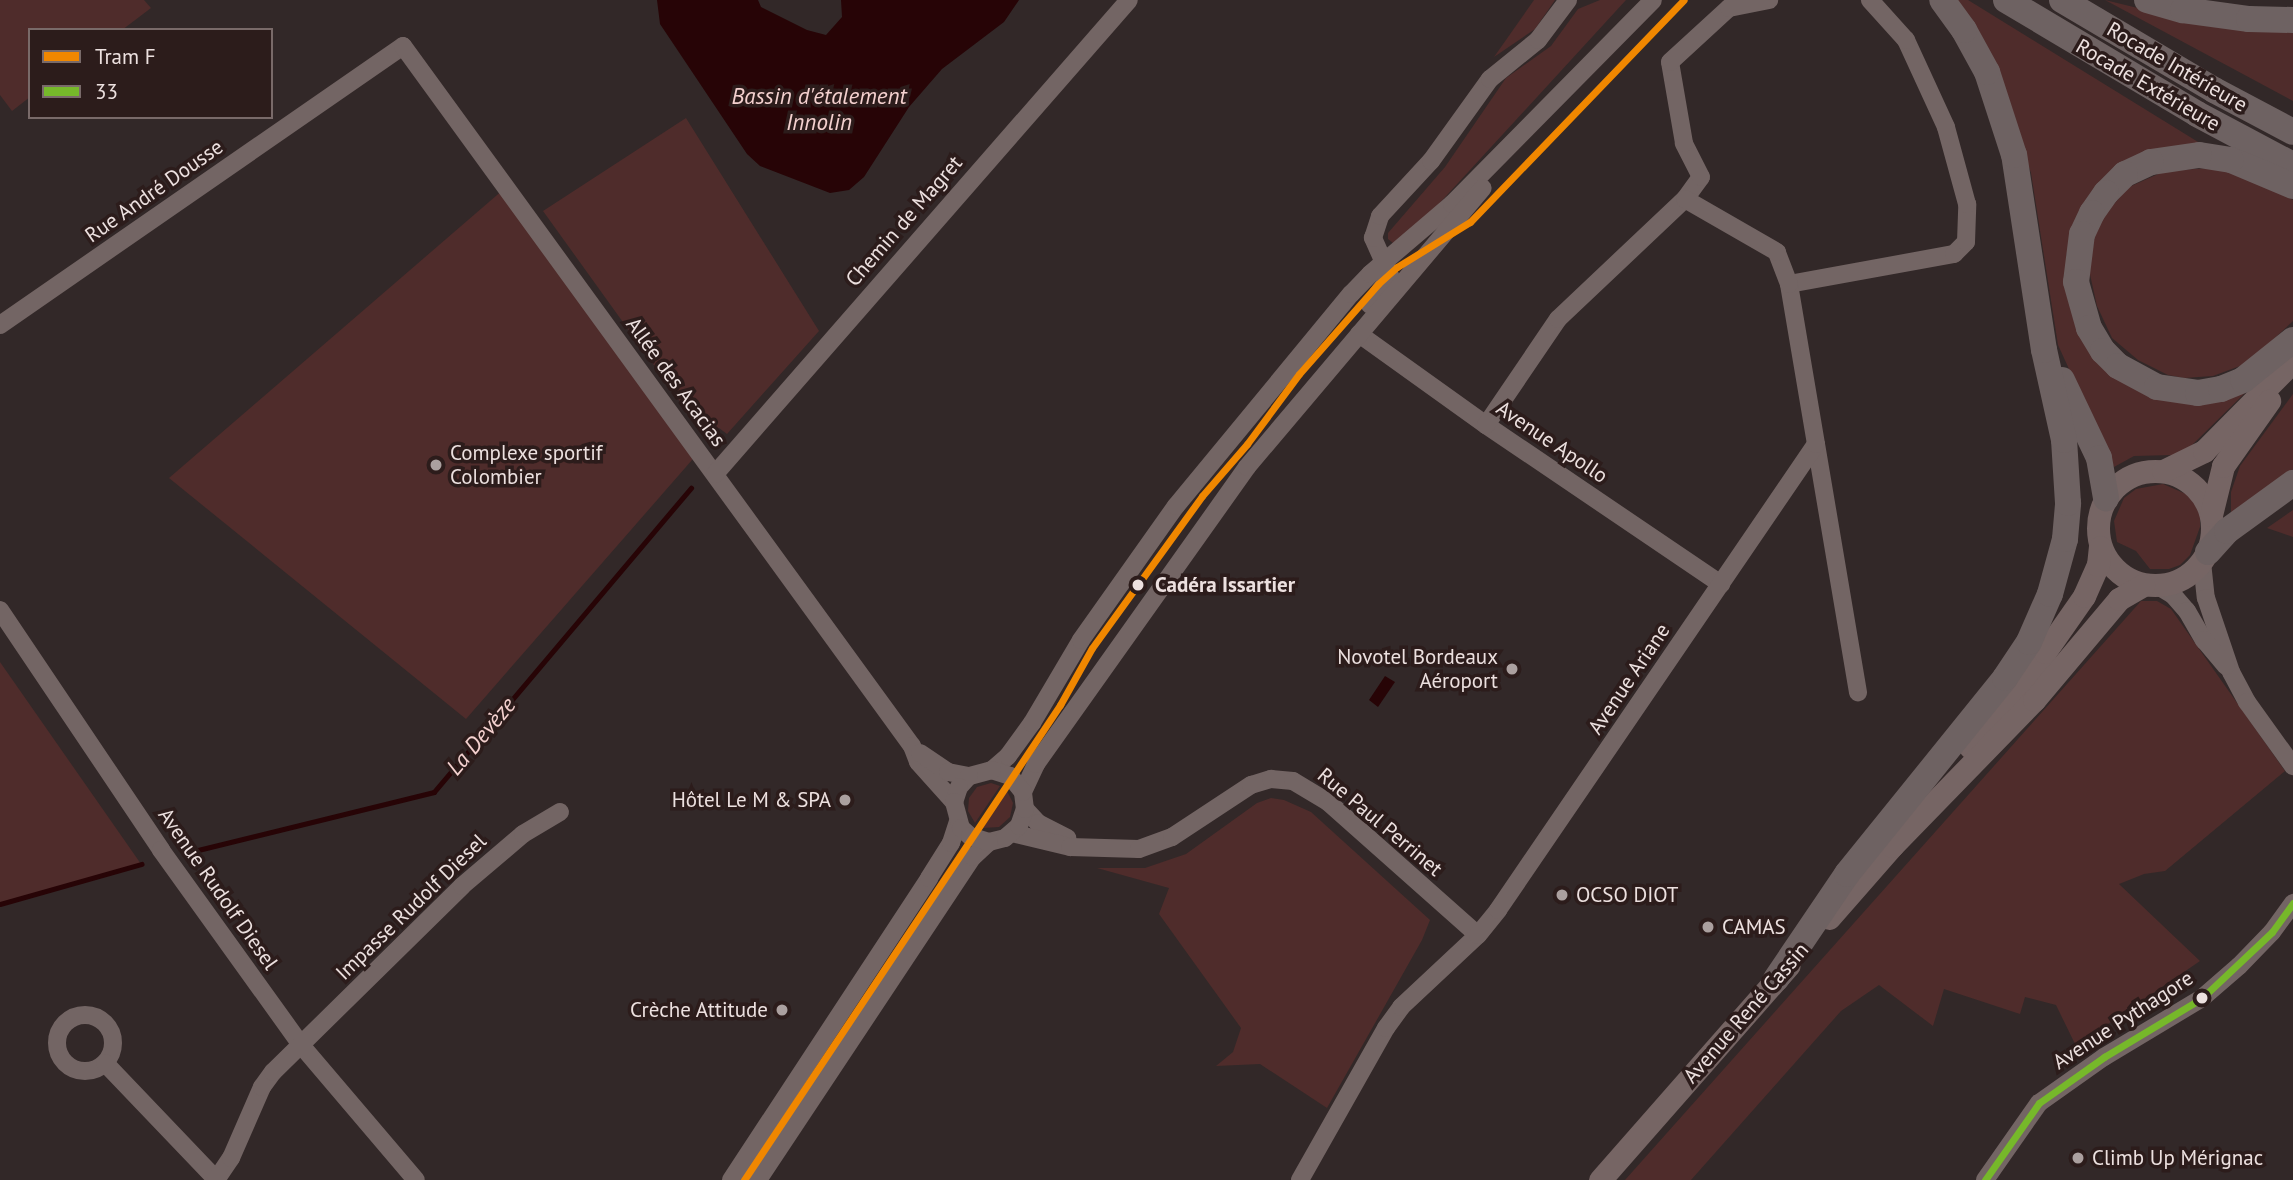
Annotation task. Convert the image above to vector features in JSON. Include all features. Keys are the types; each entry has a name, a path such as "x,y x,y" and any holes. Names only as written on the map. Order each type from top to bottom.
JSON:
{"highway":[{"path":"1776,979 1877,835 2005,678 2040,621 2059,567 2068,503 2064,440 2014,155 1987,72 1964,30 1942,0"},
{"name":"Rocade Extérieure","path":"2006,0 2197,114 2293,165"},
{"name":"Rocade Intérieure","path":"2062,0 2214,90 2293,132"},
{"path":"2147,0 2183,10 2249,19 2293,20"},
{"path":"2293,186 2231,160 2199,155 2151,162 2125,174 2106,193 2092,213 2081,234 2076,282 2088,328 2103,351 2118,366 2157,387 2197,393 2221,389 2243,380 2293,340"},
{"path":"2042,326 2099,458 2106,498"},
{"path":"2205,557 2227,531 2293,483"}],"main road":[{"path":"2163,471 2180,476 2194,486 2205,499 2211,515 2213,533 2205,557 2175,583 2150,586 2124,578 2110,564 2100,547 2097,530 2106,498 2131,476 2163,471 2204,450 2293,361"},
{"path":"2211,515 2223,466 2293,367"},
{"name":"Avenue René Cassin","path":"1892,846 2057,634 2092,580 2100,547"},
{"name":"Avenue René Cassin","path":"1600,1180 1892,846 2034,700 2119,599 2150,586"}],"street":[{"name":"Chemin de Magret","path":"715,474 1129,0"},
{"path":"1295,408 1300,390 1387,283 1390,273 1373,238 1380,216 1431,161 1490,79 1538,40 1568,0"},
{"path":"731,1180 951,843 958,822 954,802 958,787 969,776 992,770 1008,756 1032,723 1081,640 1175,506 1351,294 1452,204 1555,103 1653,0"},
{"path":"1486,425 1558,319 1685,199 1701,177 1684,143 1670,62 1729,8 1769,0"},
{"path":"1789,284 1954,254 1966,242 1967,204 1946,127 1906,40 1870,0"},
{"name":"Allée des Acacias","path":"402,46 504,190 912,746 919,762 954,802"},
{"name":"Rue André Dousse","path":"0,325 402,46"},
{"path":"758,1180 952,886 989,842 1012,833 1031,772 1248,467 1295,408 1555,103"},
{"path":"1685,199 1777,252 1789,284 1858,692"},
{"name":"Avenue Apollo","path":"1359,334 1486,425 1721,584"},
{"name":"Avenue Ariane","path":"1300,1180 1386,1028 1401,1007 1478,935 1816,444"},
{"path":"2205,557 2206,598 2231,672 2247,702 2293,766"},
{"path":"2150,586 2173,595 2187,611 2204,640 2231,672"},
{"name":"Avenue Rudolf Diesel","path":"0,610 162,850 301,1045 416,1180"},
{"name":"Allée des Acacias","path":"912,746 943,769 969,776"},
{"path":"992,770 1010,776 1024,801"},
{"name":"Rue Paul Perrinet","path":"1012,833 1070,847 1117,850 1149,846 1172,837 1251,785 1271,779 1293,781 1328,802 1478,935"},
{"name":"Rue Paul Perrinet","path":"1024,801 1046,828 1090,847"},
{"name":"Impasse Rudolf Diesel","path":"217,1180 231,1158 262,1087 301,1045 462,886 523,834 560,812"},
{"path":"958,822 971,836 989,842"},
{"name":"Avenue Pythagore","path":"1985,1180 2039,1102 2104,1057 2202,998 2262,942 2293,903"},
{"path":"105,1063 217,1180"}],"shaded area":[{"path":"0,0 144,0 151,8 125,28 28,28 28,99 12,111 0,95"},
{"path":"1534,0 1555,0 1535,29 1494,57"},
{"path":"1600,0 1626,0 1414,231 1393,243 1388,239 1388,233 1445,167 1506,78 1551,46 1578,9"},
{"path":"1952,0 1968,0 2203,145 2079,213 2066,256 2068,299 2105,368 2247,391 2188,449 2174,455 2134,456 2114,467 2058,345 2031,173 2000,81"},
{"path":"2105,0 2154,12 2293,29 2293,101"},
{"path":"686,118 819,331 727,434 719,428 707,439 543,211"},
{"path":"2210,168 2246,175 2293,200 2293,321 2248,363 2213,376 2184,378 2168,375 2138,360 2112,338 2097,306 2089,270 2095,235 2104,215 2129,187 2165,171"},
{"name":"Complexe sportif Colombier","path":"504,189 699,452 466,719 169,478"},
{"path":"2293,394 2293,469 2231,515 2231,492 2240,466"},
{"path":"2163,484 2186,494 2194,503 2200,515 2200,527 2190,555 2180,565 2169,569 2150,569 2136,551 2117,542 2114,521 2124,498 2136,489"},
{"path":"2293,510 2293,537 2267,528"},
{"path":"2141,601 2157,601 2171,609 2285,771 2165,871 2144,874 2119,884 2200,961 2076,1046 2056,1005 2025,997 2020,1014 1944,989 1933,1026 1879,985 1841,1011 1691,1180 1625,1180"},
{"path":"0,662 141,864 0,904"},
{"path":"991,783 1000,786 975,823 968,811 969,798 977,787"},
{"path":"1007,791 1013,803 1010,817 999,827 983,828"},
{"path":"1271,798 1284,800 1311,812 1430,920 1422,940 1327,1108 1260,1064 1216,1066 1233,1052 1241,1028 1159,914 1169,888 1097,868 1145,868 1186,854 1257,803"}],"water":[{"name":"Bassin d'étalement Innolin","path":"657,0 758,0 761,7 807,30 826,35 842,17 841,0 1019,0 1004,22 942,69 909,107 864,177 849,190 830,193 760,166 747,154 660,24"},
{"path":"1385,676 1395,682 1378,707 1369,700"}],"waterway":[{"name":"La Devèze","path":"190,852 434,792 691,488"},
{"name":"La Devèze","path":"0,904 141,864"}],"tram line":[{"name":"F","path":"744,1180 1060,705 1092,648 1202,496 1247,444 1299,374 1378,284 1397,267 1470,222 1684,0"}],"transit line":[{"name":"33","path":"1985,1180 2039,1103 2104,1057 2202,998 2272,932 2293,903"}],"place":[{"name":"Complexe sportif Colombier","path":"436,465"},
{"name":"Cadéra Issartier","path":"1138,585"},
{"name":"Novotel Bordeaux Aéroport","path":"1512,669"},
{"name":"Hôtel Le M & SPA","path":"845,800"},
{"name":"OCSO DIOT","path":"1562,895"},
{"name":"CAMAS","path":"1708,927"},
{"name":"Crèche Attitude","path":"782,1010"},
{"name":"Climb Up Mérignac","path":"2078,1158"}]}
